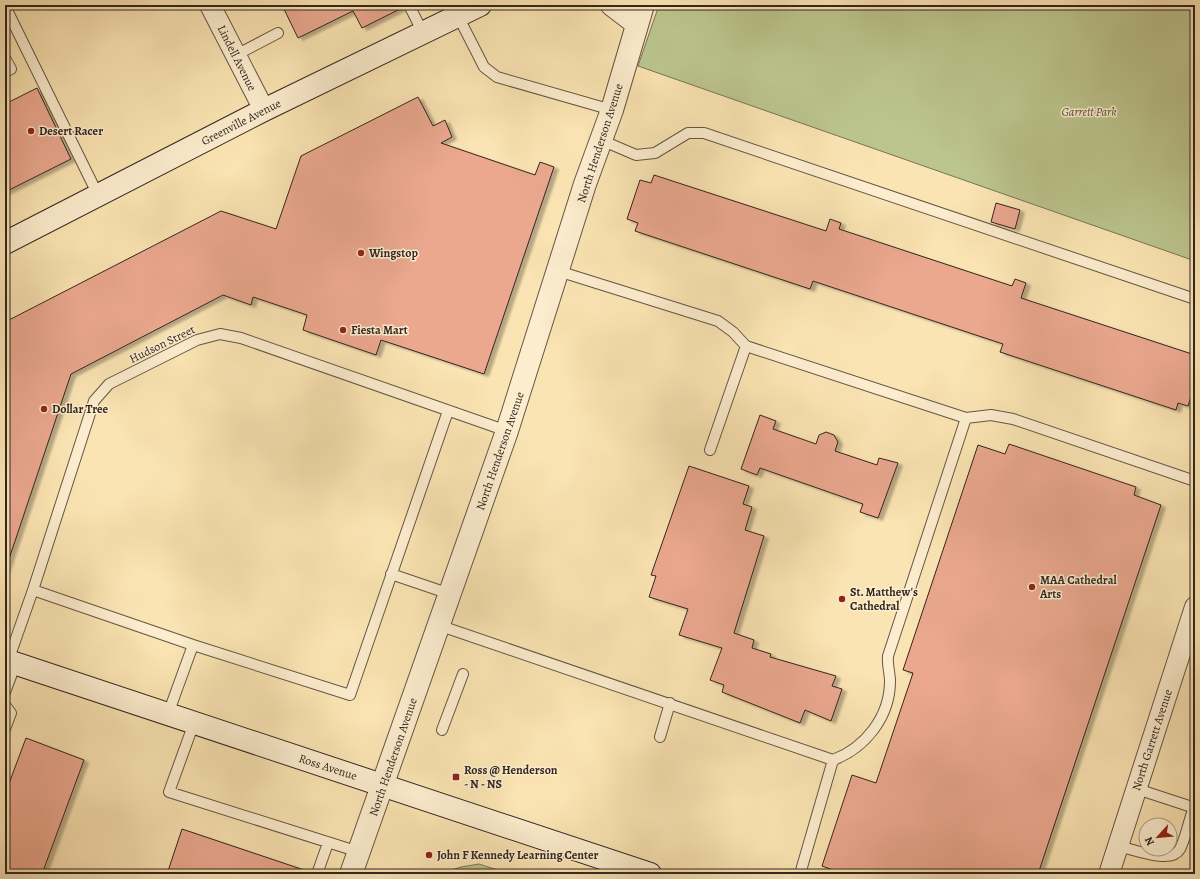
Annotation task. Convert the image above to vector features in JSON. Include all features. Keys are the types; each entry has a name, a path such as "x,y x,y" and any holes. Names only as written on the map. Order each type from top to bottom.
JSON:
{"main road":[{"name":"Greenville Avenue","path":"5,243 264,110 480,5"},
{"name":"North Henderson Avenue","path":"351,874 507,431 558,271 612,110 640,15 612,5"},
{"name":"Ross Avenue","path":"10,661 650,874"}],"street":[{"name":"Lindell Avenue","path":"210,5 264,110"},
{"name":"North Garrett Avenue","path":"1109,874 1195,606"}],"lane":[{"path":"408,5 423,33"},
{"path":"5,6 98,195"},
{"path":"458,16 484,67 497,77 612,110"},
{"path":"236,55 278,33"},
{"path":"5,58 11,69 5,72"},
{"path":"601,140 636,154 655,153 688,133 704,133 1195,298"},
{"path":"558,271 718,321 733,332 746,346 966,418 991,415 1013,419 1195,481"},
{"name":"Hudson Street","path":"5,692 10,661 94,401 109,384 197,340 220,334 241,338 507,431"},
{"path":"710,450 746,346"},
{"path":"33,590 350,695 448,411"},
{"path":"438,625 670,703 833,760 846,755 864,742 878,723 888,695 890,680 888,656 966,418"},
{"path":"391,574 450,594"},
{"path":"168,714 193,644"},
{"path":"442,730 463,674"},
{"path":"660,737 670,703"},
{"path":"5,705 11,713 5,729"},
{"path":"194,723 169,792 359,852"},
{"path":"800,874 833,760"},
{"path":"1118,846 1162,857 1172,856 1179,850 1194,808 1136,789"},
{"path":"317,874 328,843"}],"green space":[{"name":"Garrett Park","path":"659,5 1195,5 1195,261 638,66"},
{"path":"479,864 510,874 438,874 461,867"}],"building":[{"path":"282,5 400,5 402,8 362,28 353,11 298,38"},
{"name":"Desert Racer","path":"37,88 71,159 5,192 5,104"},
{"path":"418,97 433,126 445,120 452,137 441,143 535,175 540,162 554,167 484,374 381,340 376,355 303,330 307,315 253,297 251,305 223,295 71,374 5,571 5,322 221,211 276,229 301,156"},
{"path":"654,175 826,231 830,219 841,223 839,229 1012,286 1015,279 1026,283 1021,298 1195,355 1192,364 1195,365 1195,384 1188,406 1178,403 1176,410 1000,352 1003,344 813,281 810,289 635,231 638,223 627,219 640,180 651,183"},
{"path":"996,203 1020,210 1015,229 991,222"},
{"path":"760,415 776,421 773,429 816,444 819,435 826,432 834,435 838,442 835,451 877,465 879,458 898,463 878,518 860,512 863,504 760,468 757,475 741,469"},
{"name":"MAA Cathedral Arts","path":"1009,444 1136,487 1134,495 1161,505 1038,874 844,874 822,866 852,775 876,783 913,673 903,670 978,445 1005,454"},
{"path":"689,466 749,486 743,504 752,507 745,530 764,536 734,633 754,640 752,648 771,654 770,657 836,676 832,686 842,689 831,721 805,710 800,723 722,692 724,685 710,680 722,648 679,635 688,609 649,597 656,576 651,575"},
{"path":"26,738 84,760 42,874 5,874 5,794"},
{"path":"1195,750 1195,768 1190,767"},
{"path":"182,829 313,873 313,874 167,874"}],"place":[{"name":"Desert Racer","path":"31,131"},
{"name":"Wingstop","path":"361,253"},
{"name":"Fiesta Mart","path":"343,330"},
{"name":"Dollar Tree","path":"44,409"},
{"name":"MAA Cathedral Arts","path":"1032,587"},
{"name":"St. Matthew's Cathedral","path":"842,599"},
{"name":"Ross @ Henderson - N - NS","path":"456,777"},
{"name":"John F Kennedy Learning Center","path":"429,855"}]}
